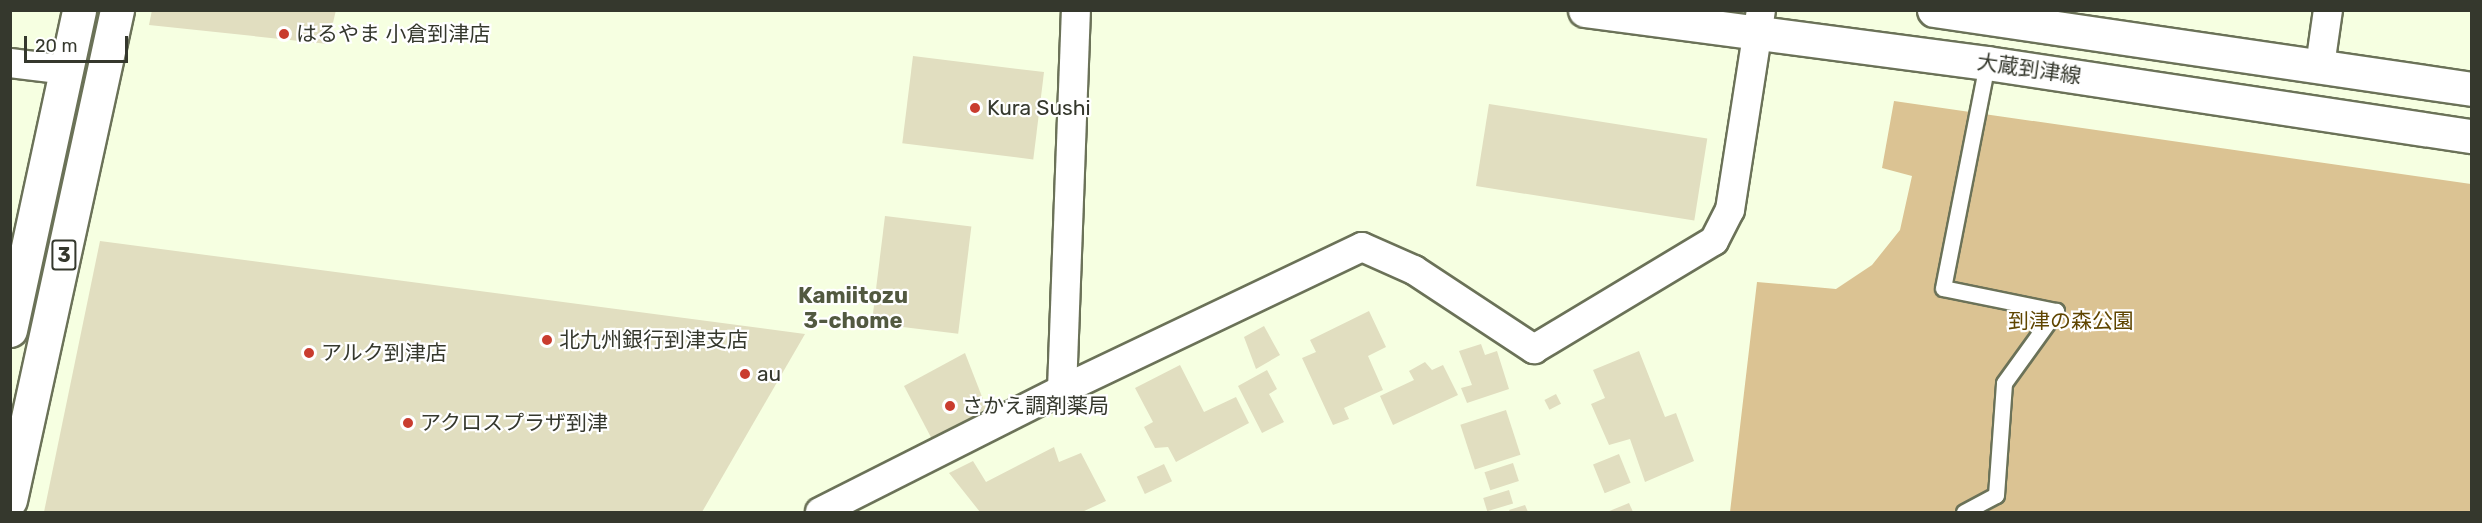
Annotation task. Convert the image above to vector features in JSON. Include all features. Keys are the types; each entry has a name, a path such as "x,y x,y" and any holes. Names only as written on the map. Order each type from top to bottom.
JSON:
{"main road":[{"name":"3","path":"12,317 80,10"},
{"name":"3","path":"10,500 117,10"},
{"name":"大蔵到津線","path":"1585,10 1760,23 1987,63 2472,136"},
{"path":"1934,10 2472,89"}],"street":[{"path":"1062,390 1076,10"},
{"path":"2320,66 2328,10"},
{"path":"820,513 1062,390 1362,248 1414,270 1534,349 1714,241 1730,210 1760,23"},
{"path":"10,63 66,70"}],"lane":[{"path":"1964,513 1996,495 2004,383 2056,311 1943,288 1987,63"}],"green space":[{"name":"到津の森公園","path":"1894,101 2471,184 2471,512 1730,512 1757,282 1836,289 1872,265 1900,230 1912,176 1882,168"}],"building":[{"name":"はるやま 小倉到津店","path":"152,10 336,10 328,44 149,25"},
{"name":"Kura Sushi","path":"913,56 1044,72 1033,159 902,143"},
{"path":"1489,104 1707,139 1694,221 1476,186"},
{"path":"885,216 971,227 958,334 872,323"},
{"name":"アクロスプラザ到津","path":"100,241 805,334 702,512 44,512"},
{"path":"1369,311 1386,347 1368,356 1383,390 1344,408 1349,419 1333,425 1302,358 1316,352 1310,340"},
{"path":"1264,326 1280,355 1256,369 1244,337"},
{"path":"1481,344 1485,355 1497,351 1509,389 1467,403 1461,388 1472,385 1459,351"},
{"path":"1639,351 1665,417 1676,413 1694,461 1645,482 1630,439 1609,445 1591,404 1605,398 1593,370"},
{"name":"さかえ調剤薬局","path":"965,353 993,425 934,443 904,386"},
{"path":"1425,362 1432,370 1443,365 1458,395 1393,425 1380,396 1414,380 1409,371"},
{"path":"1180,365 1204,412 1236,397 1249,423 1176,462 1168,447 1155,448 1144,427 1153,422 1135,388"},
{"path":"1267,370 1277,389 1269,394 1284,422 1262,433 1238,386"},
{"path":"1556,394 1561,404 1549,410 1544,400"},
{"path":"1506,410 1521,455 1475,470 1460,425"},
{"path":"1054,447 1059,462 1081,453 1106,501 1082,512 980,512 949,473 973,461 986,482"},
{"path":"1619,454 1631,483 1605,493 1593,464"},
{"path":"1513,463 1519,481 1490,490 1484,472"},
{"path":"1164,464 1172,481 1145,494 1137,477"},
{"path":"1509,490 1513,503 1487,511 1483,498"},
{"path":"1629,503 1633,512 1607,512"},
{"path":"1525,505 1528,512 1510,512 1509,510"}],"place":[{"name":"はるやま 小倉到津店","path":"284,34"},
{"name":"Kura Sushi","path":"975,108"},
{"name":"北九州銀行到津支店","path":"547,340"},
{"name":"アルク到津店","path":"309,353"},
{"name":"au","path":"745,374"},
{"name":"さかえ調剤薬局","path":"950,406"},
{"name":"アクロスプラザ到津","path":"408,423"}],"district":[{"name":"Kamiitozu 3-chome","path":"853,308"}]}
